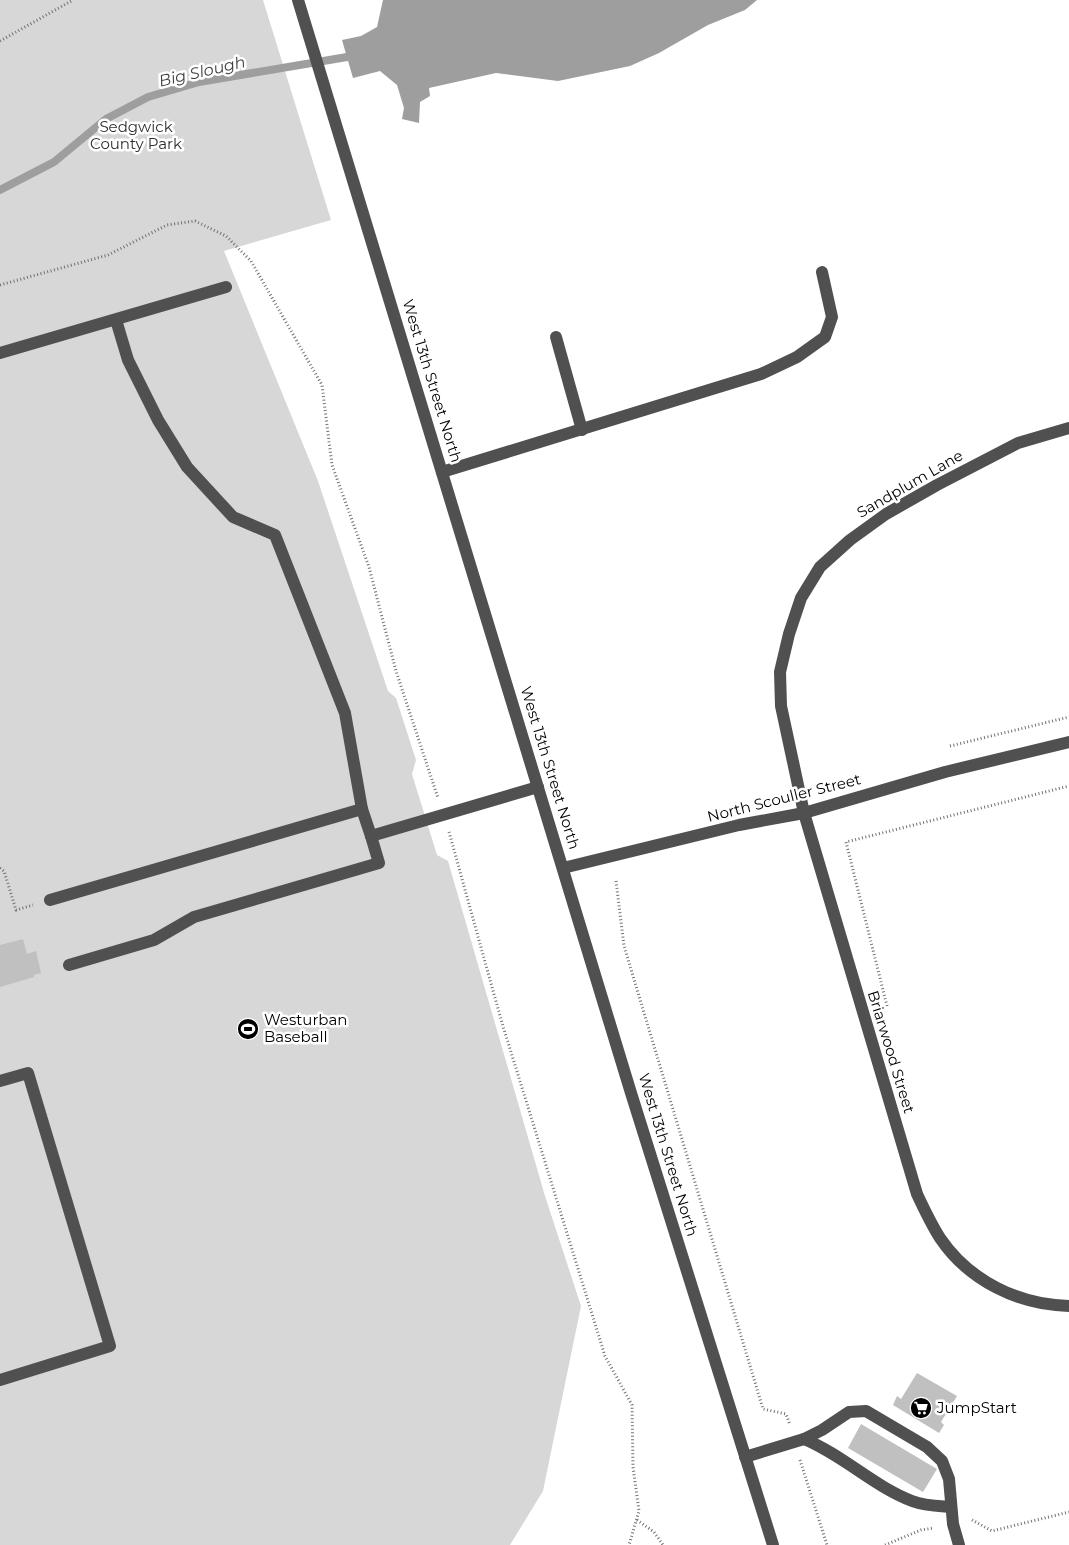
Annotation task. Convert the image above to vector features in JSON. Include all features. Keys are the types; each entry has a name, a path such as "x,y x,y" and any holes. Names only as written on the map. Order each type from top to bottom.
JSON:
{"street":[{"name":"West 13th Street North","path":"298,0 634,1102 773,1545"},
{"path":"442,472 761,374 797,357 825,336 832,317 822,272"},
{"path":"0,353 226,287"},
{"path":"69,964 154,940 194,916 379,863 362,809 345,713 275,535 233,517 187,467 158,420 128,360 116,320"},
{"path":"556,337 582,430"},
{"name":"Sandplum Lane","path":"804,813 781,706 780,672 788,634 802,598 820,567 850,540 886,514 936,485 1018,443 1069,428"},
{"name":"North Scouller Street","path":"563,868 739,826 804,813 945,772 1069,742"},
{"path":"371,836 538,787"},
{"path":"50,900 362,809"},
{"name":"Briarwood Street","path":"804,813 917,1194 926,1216 941,1240 960,1262 984,1281 1010,1294 1035,1303 1069,1306"},
{"path":"0,1081 28,1073 110,1346 0,1380"},
{"path":"746,1457 799,1440 822,1430 849,1412 866,1411 927,1446 942,1462 949,1478 953,1524 959,1545"},
{"path":"799,1440 818,1444 887,1490 914,1502 951,1507"}],"path":[{"path":"0,41 73,0"},
{"path":"0,286 108,255 166,225 196,221 226,236 251,262 322,385 332,465 369,567 396,671 444,815 502,1023 605,1356 632,1405 633,1468 639,1512 628,1545"},
{"path":"950,746 1069,718"},
{"path":"887,1006 846,842 1069,786"},
{"path":"0,868 4,871 16,910 50,900"},
{"path":"616,881 624,946 763,1409 786,1414 799,1440 827,1545"},
{"path":"885,1545 921,1530 973,1520 992,1531 1069,1512"},
{"path":"636,1520 654,1532 663,1545"}],"green space":[{"name":"Westurban Baseball","path":"0,0 263,0 331,220 224,251 318,481 388,691 396,698 416,760 412,774 437,855 448,861 545,1196 581,1306 543,1491 510,1545 0,1545"}],"shaded area":[{"path":"383,0 757,0 745,10 708,25 659,53 630,66 558,81 496,73 429,88 430,96 420,102 419,123 402,119 404,108 397,85 380,71 353,78 342,40 361,36 377,27"}],"building":[{"path":"23,939 27,954 36,951 41,973 34,975 34,977 0,987 0,945"},
{"path":"917,1373 957,1396 941,1422 944,1425 939,1433 893,1405 897,1396 901,1399"},
{"path":"861,1424 937,1469 923,1492 848,1448"}],"waterway":[{"name":"Big Slough","path":"0,190 54,162 106,119 148,97 199,82 347,57"}],"place":[{"name":"Westurban Baseball","path":"248,1029"},
{"name":"JumpStart","path":"921,1408"}],"park label":[{"name":"Sedgwick County Park","path":"136,136"}]}
